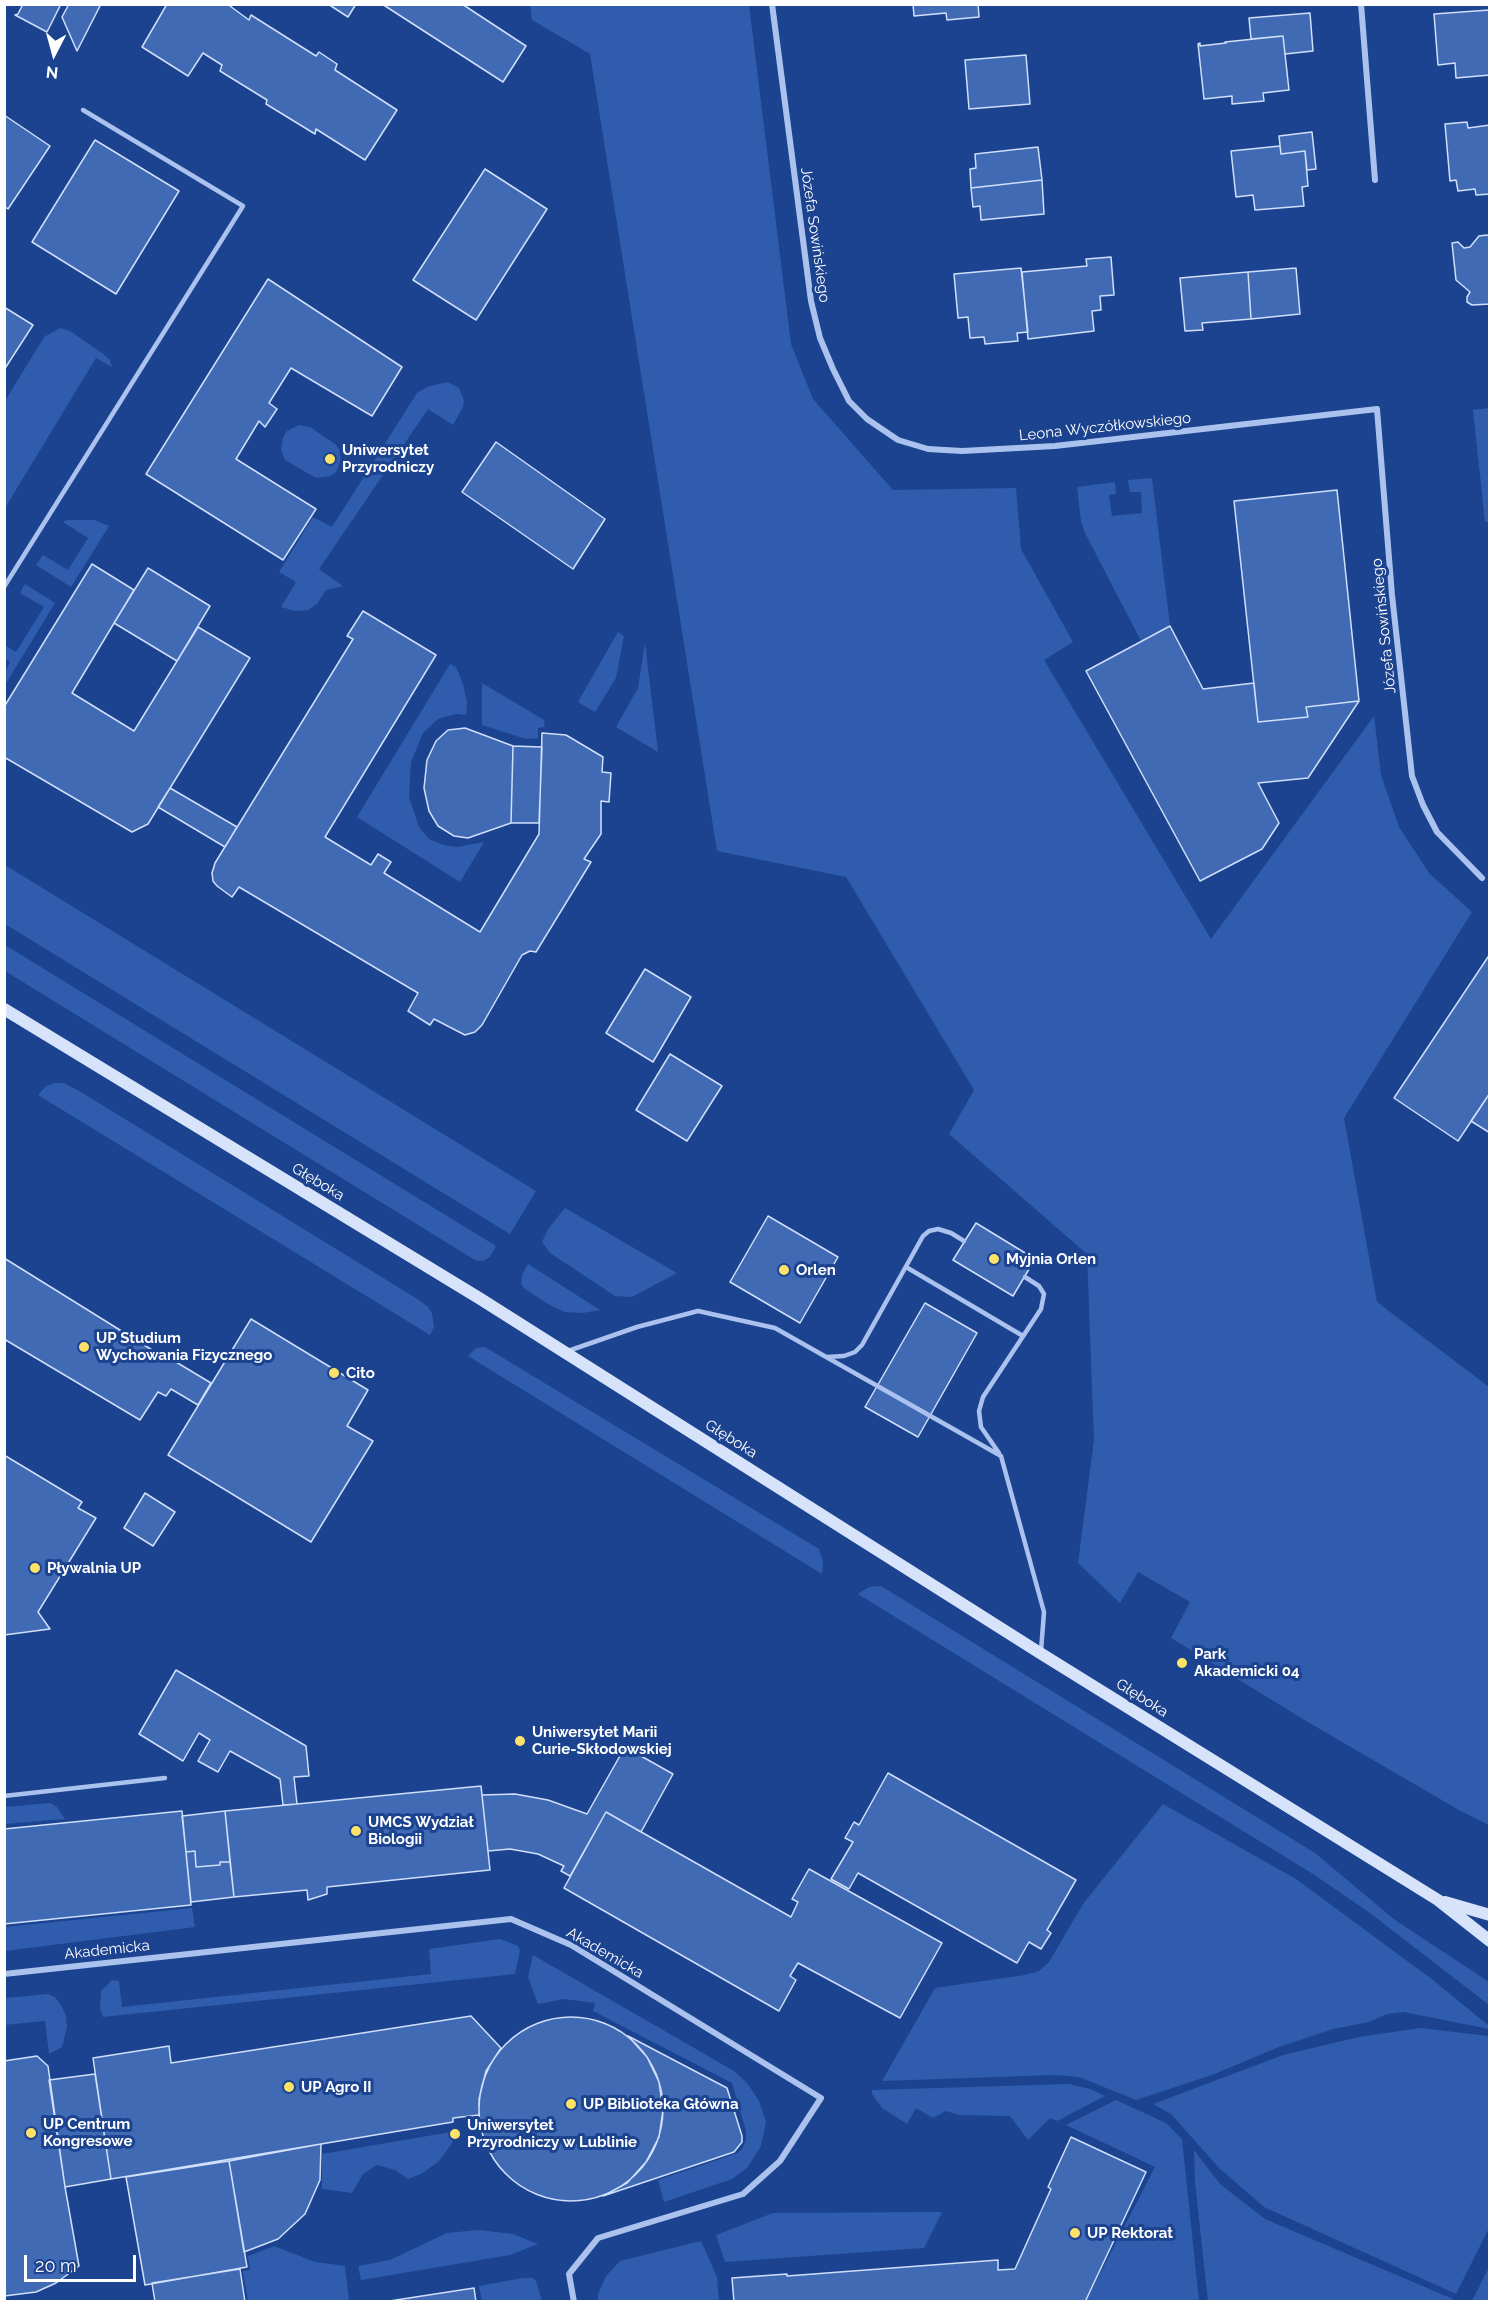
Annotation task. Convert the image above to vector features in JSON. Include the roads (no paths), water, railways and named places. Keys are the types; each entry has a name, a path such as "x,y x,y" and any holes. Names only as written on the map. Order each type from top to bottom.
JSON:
{"street":[{"name":"Józefa Sowińskiego","path":"772,4 811,301 820,338 832,369 849,400 867,419 898,440"},
{"path":"1361,4 1375,180"},
{"name":"Józefa Sowińskiego","path":"1316,416 1377,409 1392,595 1412,776 1437,832 1482,878"},
{"name":"Leona Wyczółkowskiego","path":"898,440 928,448 962,451 1055,446 1316,416"},
{"name":"Głęboka","path":"4,1009 479,1298 1040,1653 1438,1900 1490,1941"},
{"name":"Głęboka","path":"1438,1900 1490,1915"},
{"name":"Akademicka","path":"4,1974 511,1919 572,1945 821,2098 780,2161 743,2194 598,2238 569,2274 574,2301"}],"lane":[{"path":"4,587 243,206 83,110"},
{"path":"1482,878 1490,882"},
{"path":"825,1357 844,1356 855,1352 862,1345 923,1236 929,1231 938,1229 951,1233 964,1241"},
{"path":"906,1267 1023,1336"},
{"path":"1025,1277 1039,1286 1044,1294 1041,1309 983,1397 979,1410 981,1426 1001,1456 1044,1612 1040,1653"},
{"path":"564,1352 637,1327 698,1311 775,1328 1001,1456"},
{"path":"4,1796 165,1778"}],"place":[{"name":"Uniwersytet Przyrodniczy","path":"330,459"},
{"name":"Myjnia Orlen","path":"994,1259"},
{"name":"Orlen","path":"784,1270"},
{"name":"UP Studium Wychowania Fizycznego","path":"84,1347"},
{"name":"Cito","path":"334,1373"},
{"name":"Pływalnia UP","path":"35,1568"},
{"name":"Park Akademicki 04","path":"1182,1663"},
{"name":"Uniwersytet Marii Curie-Skłodowskiej","path":"520,1741"},
{"name":"UMCS Wydział Biologii","path":"356,1831"},
{"name":"UP Agro II","path":"289,2087"},
{"name":"UP Biblioteka Główna","path":"571,2104"},
{"name":"UP Centrum Kongresowe","path":"31,2133"},
{"name":"Uniwersytet Przyrodniczy w Lublinie","path":"455,2134"},
{"name":"UP Rektorat","path":"1075,2233"}]}
